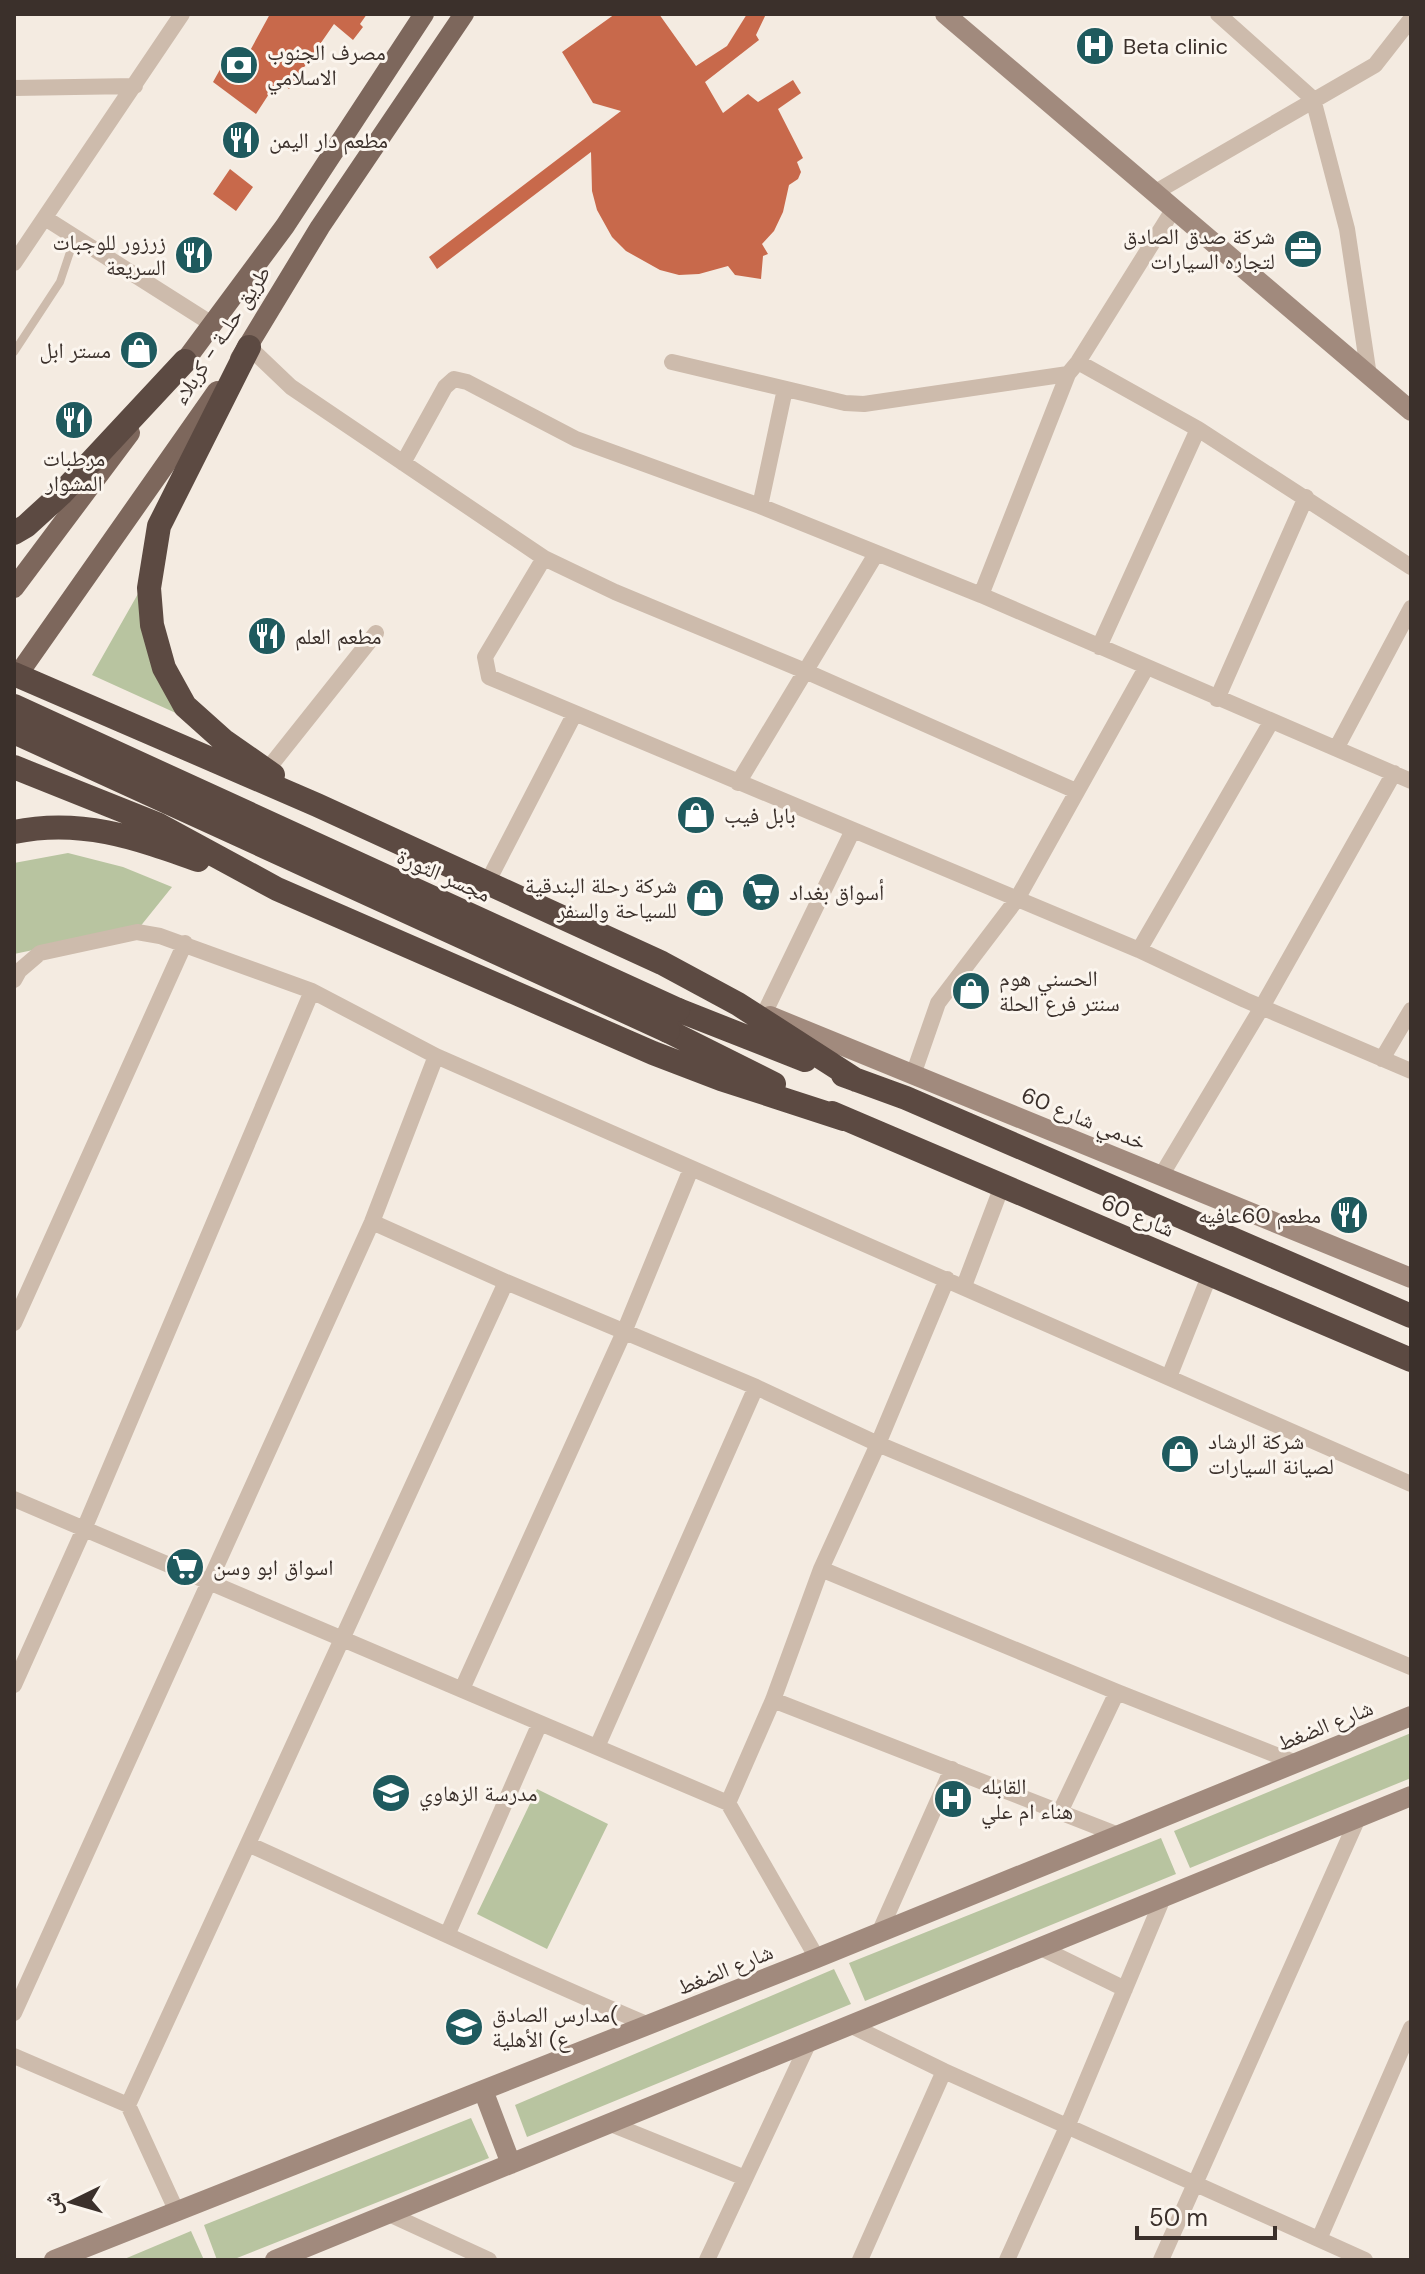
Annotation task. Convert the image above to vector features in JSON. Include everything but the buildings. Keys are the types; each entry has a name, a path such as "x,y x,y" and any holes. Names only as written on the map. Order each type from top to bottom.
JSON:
{"highway":[{"path":"249,347 159,526 149,588 152,625 164,668 185,706 223,740 317,805"},
{"path":"14,533 61,494 185,361"},
{"path":"15,677 317,805 662,963 738,1004 856,1080"},
{"name":"مجسر الثورة","path":"14,706 673,1020 844,1119"},
{"name":"مجسر الثورة","path":"14,732 673,1020 856,1080"},
{"path":"159,825 142,803 142,774 151,758 169,747 191,751"},
{"path":"14,767 159,825 277,889"},
{"path":"14,832 36,828 97,829 161,847 277,889 653,1053 844,1119"},
{"name":"شارع 60","path":"856,1080 906,1098 1411,1316"},
{"name":"شارع 60","path":"844,1119 1411,1360"}],"main road":[{"name":"طريق حلــة - كربلاء","path":"14,588 295,212 424,14"},
{"name":"طريق حلــة - كربلاء","path":"15,677 249,347 320,227 464,14"},
{"path":"295,212 307,225 320,227"},
{"path":"277,237 293,243 302,256"}],"street":[{"path":"14,263 182,14"},
{"path":"945,14 1411,411"},
{"path":"1218,14 1313,99 1347,229 1369,376"},
{"path":"1154,193 1375,65 1411,19"},
{"path":"14,88 135,86"},
{"path":"981,595 1073,368 1173,210"},
{"path":"45,218 212,324"},
{"path":"249,347 291,387 544,558 615,592 805,671 1076,791"},
{"path":"672,362 845,403 864,404 1073,368 1198,429 1411,567"},
{"path":"403,463 445,387 454,379 467,382 576,439 760,506 981,595 1411,781"},
{"path":"760,506 785,389"},
{"path":"1099,647 1198,429"},
{"path":"1217,699 1306,497"},
{"path":"738,783 876,554"},
{"path":"544,558 485,657 489,677 1139,950 1411,1071"},
{"path":"1337,747 1411,608"},
{"path":"267,770 376,633"},
{"path":"913,1075 938,1003 1017,899 1146,668"},
{"path":"487,883 574,715"},
{"path":"1139,950 1271,722"},
{"path":"1161,1176 1262,1007 1394,773"},
{"path":"764,1014 853,830"},
{"path":"14,980 19,971 40,953 137,932 185,943 312,991 436,1056 1411,1484"},
{"path":"14,1323 185,943"},
{"path":"14,1685 84,1529 312,991"},
{"name":"خدمي شارع 60","path":"738,1004 1411,1278"},
{"path":"1382,1059 1411,1010"},
{"path":"14,2013 372,1222 436,1056"},
{"path":"462,1689 624,1332 691,1169"},
{"path":"964,1286 1002,1186"},
{"path":"372,1222 756,1387 878,1444 1411,1667"},
{"path":"1169,1377 1210,1274"},
{"path":"728,1803 773,1700 821,1569 878,1444 947,1279"},
{"path":"128,2105 506,1282"},
{"path":"597,1747 756,1387"},
{"path":"14,1499 728,1803 817,1958"},
{"path":"821,1569 1296,1763"},
{"path":"1060,1812 1117,1692"},
{"path":"773,1700 1121,1836"},
{"name":"شارع الضغط","path":"54,2260 817,1958 1411,1716"},
{"path":"448,1933 540,1723"},
{"path":"879,1933 952,1769"},
{"path":"275,2260 1411,1796"},
{"path":"1161,2260 1358,1818"},
{"path":"248,1844 448,1933 547,1982 649,2025"},
{"path":"1007,2260 1067,2127 1163,1898"},
{"path":"1041,1948 1125,1989"},
{"path":"852,2026 944,2071 1365,2260"},
{"path":"1319,2239 1411,2028"},
{"path":"707,2260 808,2044"},
{"path":"14,2056 128,2105 177,2212"},
{"path":"860,2260 944,2071"},
{"path":"483,2090 511,2164"},
{"path":"611,2124 745,2178"},
{"path":"389,2214 489,2260"}],"lane":[{"path":"14,352 60,282 75,237"}],"green space":[{"path":"139,592 178,714 92,675"},
{"path":"68,853 123,867 172,887 139,928 14,954 14,863"},
{"path":"1411,1733 1411,1778 1190,1868 1174,1831"},
{"path":"537,1789 608,1824 547,1949 477,1914"},
{"path":"1161,1838 1176,1874 865,2001 849,1963"},
{"path":"834,1969 851,2004 527,2137 515,2105"},
{"path":"471,2118 489,2158 232,2260 217,2260 204,2225"},
{"path":"191,2231 204,2260 122,2260"}],"place":[{"name":"Beta clinic","path":"1095,46"},
{"name":"مصرف الجنوب الاسلامي","path":"239,65"},
{"name":"مطعم دار اليمن","path":"241,140"},
{"name":"شركة صدق الصادق لتجاره السيارات","path":"1303,249"},
{"name":"زرزور للوجبات السريعة","path":"194,255"},
{"name":"مستر ابل","path":"139,350"},
{"name":"مرطبات المشوار","path":"74,420"},
{"name":"مطعم العلم","path":"267,636"},
{"name":"بابل فيب","path":"696,815"},
{"name":"أسواق بغداد","path":"761,892"},
{"name":"شركة رحلة البندقية للسياحة والسفر","path":"705,898"},
{"name":"الحسني هوم سنتر فرع الحلة","path":"971,991"},
{"name":"مطعم 60عافيه","path":"1349,1215"},
{"name":"شركة الرشاد لصيانة السيارات","path":"1180,1454"},
{"name":"اسواق ابو وسن","path":"185,1567"},
{"name":"مدرسة الزهاوي","path":"391,1793"},
{"name":"القابله هناء ام علي","path":"953,1799"},
{"name":"مدارس الصادق( ع) الأهلية","path":"464,2027"}]}
